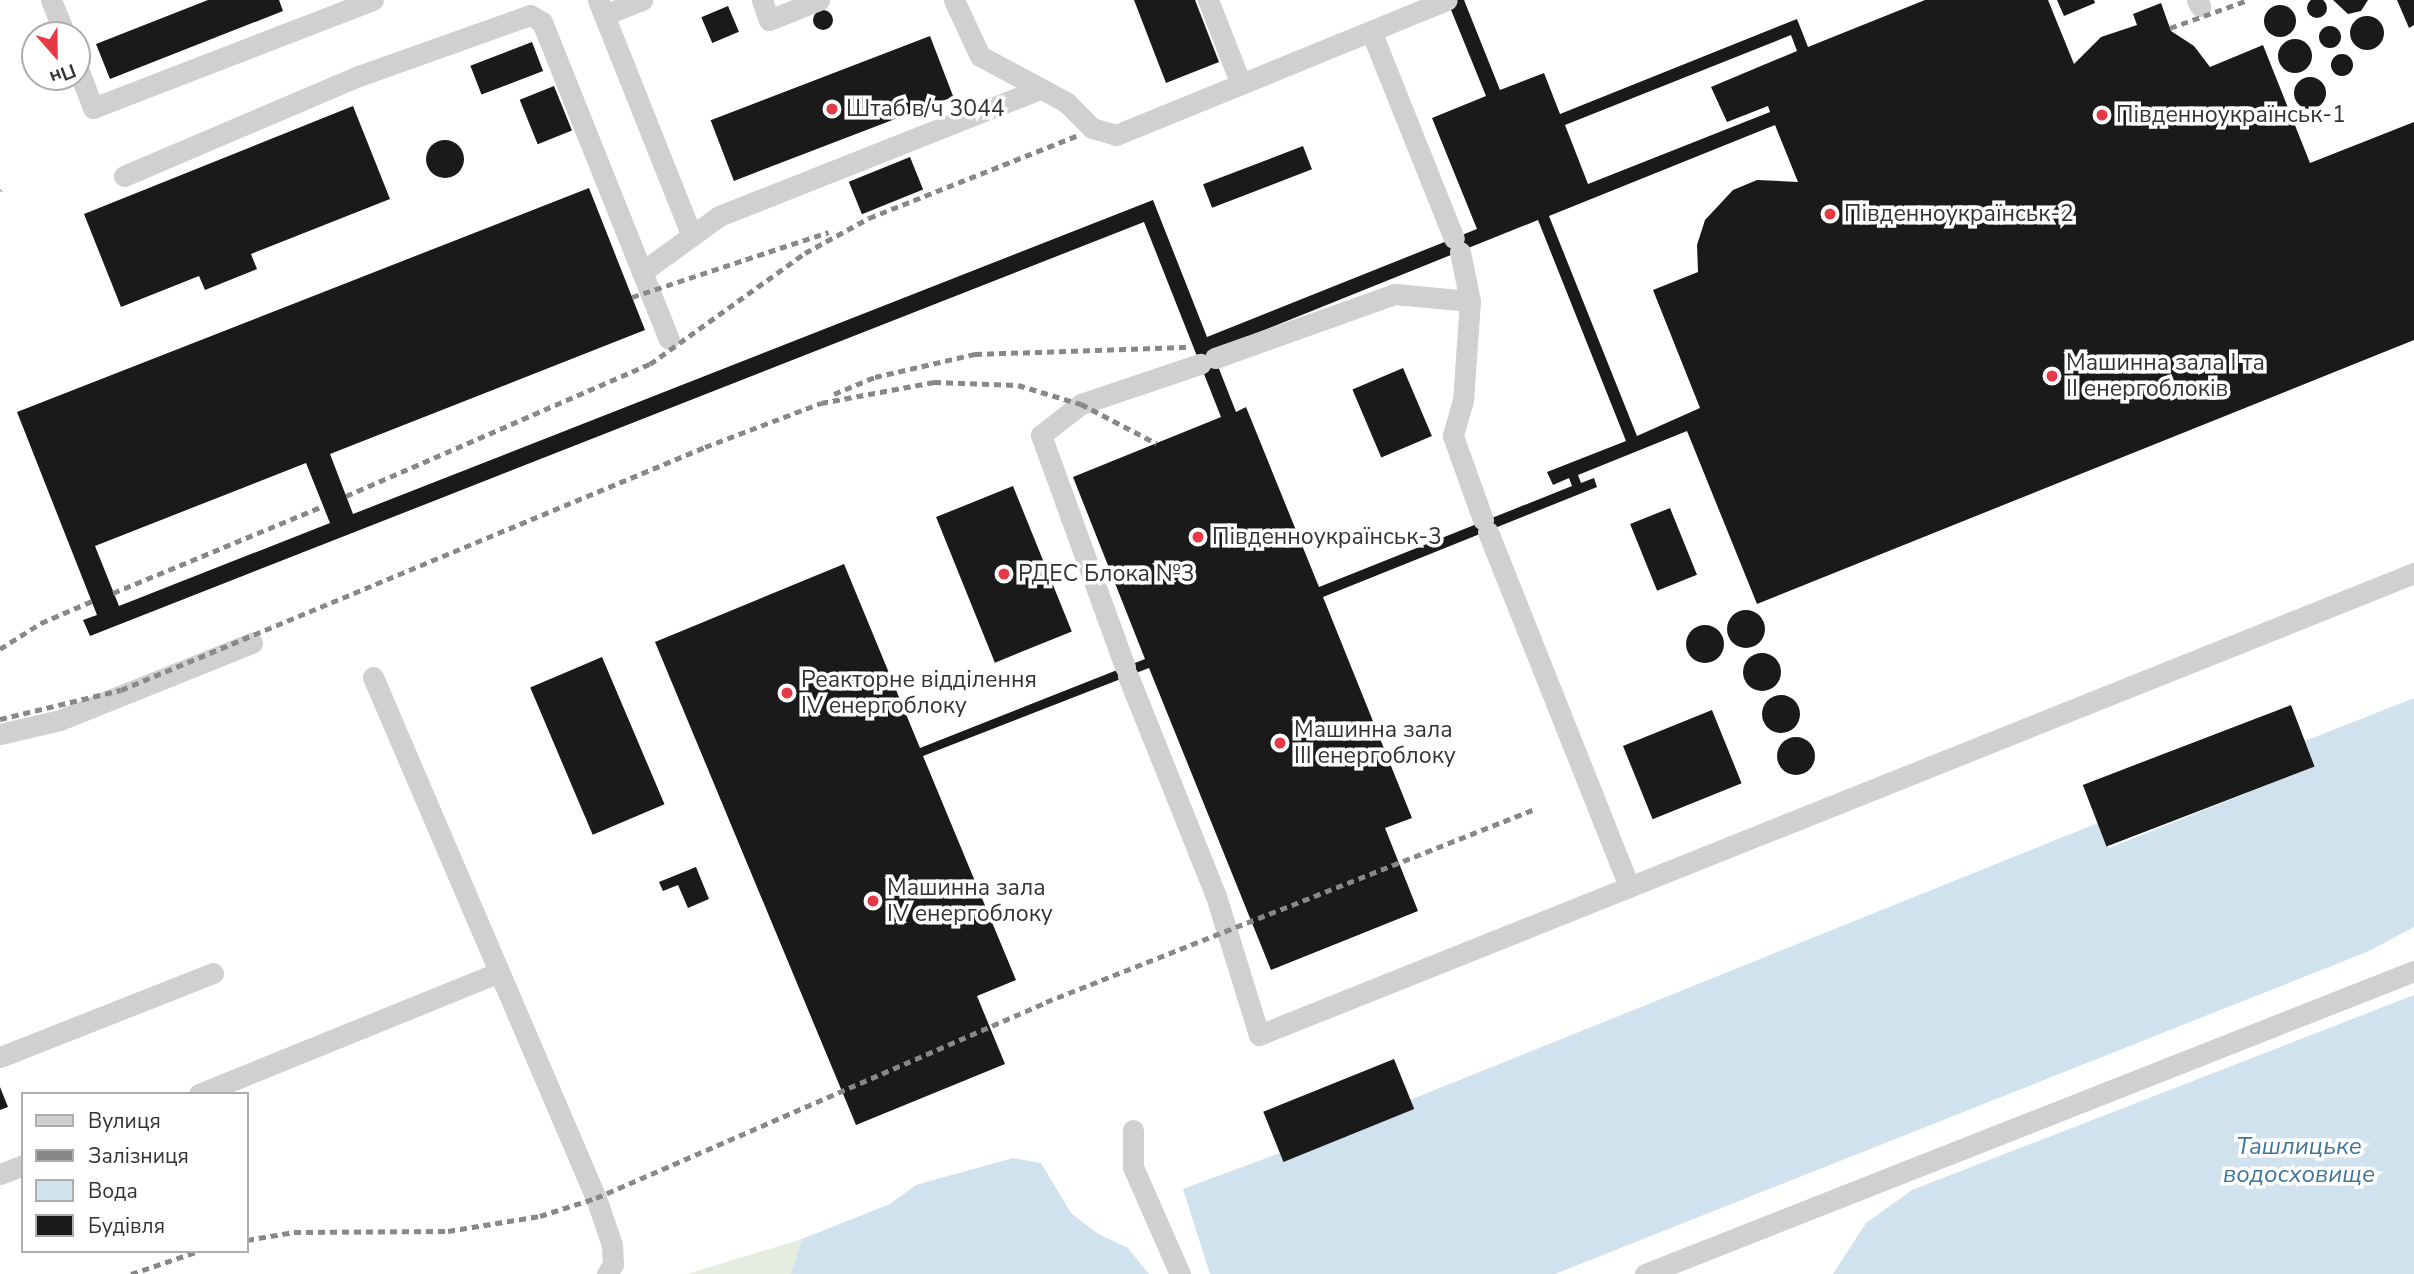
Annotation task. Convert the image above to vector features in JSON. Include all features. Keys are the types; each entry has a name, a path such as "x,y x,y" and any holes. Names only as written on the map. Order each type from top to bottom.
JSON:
{"street":[{"path":"51,0 59,21"},
{"path":"87,91 93,108 373,0"},
{"path":"642,0 601,7 692,236"},
{"path":"762,0 769,20 819,0"},
{"path":"954,0 980,56 1066,102 1092,128 1116,135 1447,0"},
{"path":"1208,0 1241,84"},
{"path":"124,176 356,77 530,15 541,22 669,339"},
{"path":"1371,31 1457,245 1470,301 1463,400 1452,436 1629,887"},
{"path":"642,272 719,216 1040,89"},
{"path":"1470,301 1395,294 1080,404 1041,435 1126,671 1216,896 1259,1035 2414,573"},
{"path":"0,734 60,720 252,643"},
{"path":"373,677 497,973 596,1198 612,1245 613,1264 607,1274"},
{"path":"1645,1274 2414,971"},
{"path":"0,1057 213,973"},
{"path":"204,1092 497,973"},
{"path":"1133,1130 1133,1167 1180,1274"},
{"path":"0,1174 21,1166"}],"shaded area":[{"path":"802,1239 791,1274 687,1274"}],"water":[{"path":"2414,698 2414,927 2369,951 1555,1274 1210,1274 1183,1189 1280,1153 1284,1162 1414,1109 1410,1100 2098,823 2109,848 2315,766 2305,741"},
{"name":"Ташлицьке водосховище","path":"2414,995 2414,1274 1833,1274 1866,1223 1912,1190"},
{"path":"1013,1158 1041,1163 1071,1213 1098,1234 1128,1248 1149,1274 791,1274 802,1239 890,1204 916,1185"}],"building":[{"path":"2312,-1 2322,-1 2327,4 2327,12 2321,18 2313,18 2307,12 2307,4"},
{"path":"208,0 279,0 283,11 110,79 96,44"},
{"path":"1134,0 1195,0 1219,62 1166,83"},
{"path":"1447,0 1464,0 1500,90 1544,73 1560,114 1797,19 1808,47 1925,0 2048,0 2074,64 2101,37 2137,25 2133,14 2161,3 2171,31 2194,46 2210,67 2263,45 2310,163 2414,122 2414,340 1757,604 1687,431 1578,475 1581,483 1594,478 1597,487 1323,597 1412,818 1385,828 1418,911 1271,970 1149,668 923,756 1016,980 977,996 1005,1064 856,1125 655,642 844,564 920,748 1145,659 1073,477 1221,417 1144,222 90,636 83,620 97,615 17,412 589,188 645,330 330,454 353,514 1153,200 1207,337 1477,229 1432,118 1486,96","holes":["1791,35 1797,51 1711,87 1727,122 1768,106 1770,112 1588,184 1565,125","1775,125 1798,182 1757,180 1733,190 1705,220 1697,245 1698,272 1653,290 1700,408 1637,436 1549,216","1538,220 1626,441 1547,472 1553,485 1569,478 1572,486 1319,587 1246,407 1236,412 1212,351","306,463 330,523 119,606 95,546"]},
{"path":"2057,0 2094,0 2095,3 2064,16"},
{"path":"2333,0 2368,0 2361,11 2348,14"},
{"path":"2397,0 2414,0 2414,25 2409,28"},
{"path":"2280,5 2292,9 2296,21 2292,33 2280,37 2268,33 2264,21 2268,9"},
{"path":"728,6 739,32 712,43 701,17"},
{"path":"823,10 830,13 833,20 830,27 823,30 816,27 813,20 816,13"},
{"path":"2367,16 2379,21 2384,33 2379,45 2367,50 2355,45 2350,33 2355,21"},
{"path":"2330,26 2338,29 2341,37 2338,45 2330,48 2322,45 2319,37 2322,29"},
{"name":"Штаб в/ч 3044","path":"930,36 953,97 734,181 711,120"},
{"path":"2295,39 2307,44 2312,56 2307,68 2295,73 2283,68 2278,56 2283,44"},
{"path":"532,42 543,71 481,95 470,66"},
{"path":"2342,54 2350,57 2353,65 2350,73 2342,76 2334,73 2331,65 2334,57"},
{"path":"2310,77 2322,81 2326,93 2322,105 2310,109 2298,105 2294,93 2298,81"},
{"path":"554,86 572,131 538,144 520,100"},
{"path":"353,106 390,199 251,254 257,269 205,290 199,276 121,307 84,214"},
{"path":"445,140 459,145 464,159 459,173 445,178 431,173 426,159 431,145"},
{"path":"1303,146 1312,169 1212,208 1203,184"},
{"path":"910,157 923,189 862,214 849,182"},
{"path":"1403,368 1432,436 1381,458 1352,389"},
{"name":"РДЕС Блока №3","path":"1013,486 1072,632 995,663 936,517"},
{"path":"1670,508 1697,575 1657,591 1630,524"},
{"path":"1746,610 1759,616 1765,629 1759,642 1746,648 1733,642 1727,629 1733,616"},
{"path":"1705,625 1718,631 1724,644 1718,657 1705,663 1692,657 1686,644 1692,631"},
{"path":"1762,653 1775,659 1781,672 1775,685 1762,691 1749,685 1743,672 1749,659"},
{"path":"602,657 665,804 593,835 530,687"},
{"path":"1781,695 1794,701 1800,714 1794,727 1781,733 1768,727 1762,714 1768,701"},
{"path":"2291,705 2315,767 2106,847 2083,785"},
{"path":"1712,710 1742,783 1653,819 1623,746"},
{"path":"1796,737 1809,743 1815,756 1809,769 1796,775 1783,769 1777,756 1783,743"},
{"path":"696,867 709,899 688,908 678,885 663,891 659,882"},
{"path":"1394,1059 1414,1109 1283,1162 1263,1112"},
{"path":"0,1087 8,1107 0,1110"}],"railway":[{"path":"2170,28 2248,0"},
{"path":"346,496 650,364 805,253 869,218 1076,136"},
{"path":"632,297 829,232"},
{"path":"834,394 875,377 975,354 1191,347"},
{"path":"0,719 121,690 705,447 821,403 934,382 1018,385 1081,404 1156,443"},
{"path":"113,593 323,506"},
{"path":"0,649 41,623 92,601"},
{"path":"248,1240 294,1232 448,1231 540,1216 596,1198 1046,1002 1535,809"},
{"path":"131,1274 193,1253"}],"place":[{"name":"Штаб в/ч 3044","path":"832,109"},
{"name":"Південноукраїнськ-1","path":"2102,115"},
{"name":"Південноукраїнськ-2","path":"1830,214"},
{"name":"Машинна зала I та II енергоблоків","path":"2052,376"},
{"name":"Південноукраїнськ-3","path":"1198,537"},
{"name":"РДЕС Блока №3","path":"1004,574"},
{"name":"Реакторне відділення IV енергоблоку","path":"787,693"},
{"name":"Машинна зала III енергоблоку","path":"1280,743"},
{"name":"Машинна зала IV енергоблоку","path":"873,901"}]}
